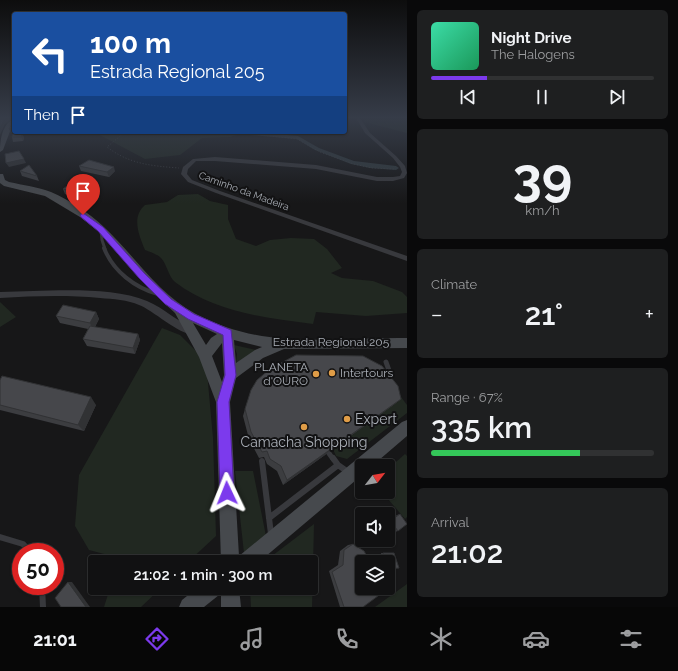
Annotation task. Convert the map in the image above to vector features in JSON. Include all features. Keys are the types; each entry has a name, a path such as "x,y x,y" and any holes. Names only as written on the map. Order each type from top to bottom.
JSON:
{"main road":[{"name":"Estrada Regional 205","path":"0,176 7,184 48,194 83,215 101,229 160,294 178,309 191,317 228,333 255,341 281,344 407,343"},
{"path":"178,309 207,359 223,402"},
{"path":"207,359 215,342 228,333"},
{"path":"228,333 230,375 223,402 230,555"},
{"path":"230,375 258,354 281,344"},
{"path":"207,359 230,375"},
{"path":"254,555 272,540 344,469 407,427"},
{"path":"189,607 204,595"},
{"path":"230,595 231,607"}],"street":[{"path":"381,146 405,170"},
{"name":"Caminho da Madeira","path":"405,170 402,177 386,180 316,167 215,159 195,160 185,168 184,174 187,178 199,185 407,259"},
{"path":"0,295 55,294 103,296 139,302 159,311 178,326 192,331"}],"lane":[{"path":"382,373 391,376 386,367 386,362"},
{"path":"269,518 344,469 328,452"},
{"path":"262,460 272,540"},
{"path":"0,537 20,543"},
{"path":"42,595 43,607"}],"path":[{"path":"108,146 117,155 133,163 185,168"},
{"path":"310,146 320,152 354,164 383,169 405,170"}],"shaded area":[{"path":"121,146 191,146 180,155 145,159"},
{"path":"198,194 210,201 228,205 228,219 236,239 256,246 270,240 291,238 314,239 327,249 342,268 331,273 342,278 373,281 402,292 407,297 407,313 366,316 316,312 313,324 241,312 223,307 190,292 175,282 161,258 145,250 140,238 137,221 138,215 145,205 167,202 178,195"},
{"path":"0,302 16,317 0,327"},
{"path":"162,328 180,335 198,353 207,372 213,438 216,536 196,555 108,555 89,550 75,526 79,475"},
{"path":"234,345 256,350 236,364 237,354"},
{"path":"390,394 401,397 407,405 407,413 347,459 336,456 333,449"},
{"path":"405,454 407,456 407,517 405,519 388,499 395,499 395,463"},
{"path":"235,471 253,471 266,536 244,553"},
{"path":"314,524 313,555 273,555"},
{"path":"407,584 407,607 375,607 392,595 395,595 395,593"},
{"path":"108,595 154,595 141,607 104,607"},
{"path":"250,595 312,595 312,607 251,607"}],"building":[{"path":"19,151 24,159 6,163 5,154"},
{"path":"89,160 114,167 107,172 79,166"},
{"path":"29,165 37,176 20,171"},
{"path":"75,180 86,184 80,188 85,189 78,194 63,189"},
{"path":"63,305 96,312 90,323 56,316"},
{"path":"90,326 138,334 133,348 83,339"},
{"name":"Camacha Shopping","path":"296,355 363,356 382,366 398,386 401,399 338,444 334,442 331,443 331,449 287,480 281,466 270,459 267,451 262,452 251,432 245,409 251,390 257,380 270,369"},
{"path":"2,376 91,397 78,425 0,405 0,380"},
{"path":"400,514 407,524 398,531 395,527 395,518"},
{"path":"353,544 355,547 364,551 366,555 355,555 355,595 379,595 363,607 344,607 332,572 343,565 344,550"},
{"path":"383,553 394,553 395,555 384,555"},
{"path":"395,556 399,568 395,568"},
{"path":"68,582 86,607 61,607 55,598 57,595 64,595 64,587"}],"waterway":[{"path":"312,146 353,163 396,168"}],"place":[{"name":"Intertours","path":"332,373"},
{"name":"PLANETA d'OURO","path":"316,374"},
{"name":"Expert","path":"347,419"},
{"name":"Camacha Shopping","path":"304,427"}],"route":[{"path":"83,215 101,229 142,276 168,302 191,317 228,333 230,375 223,402 227,493"}]}
